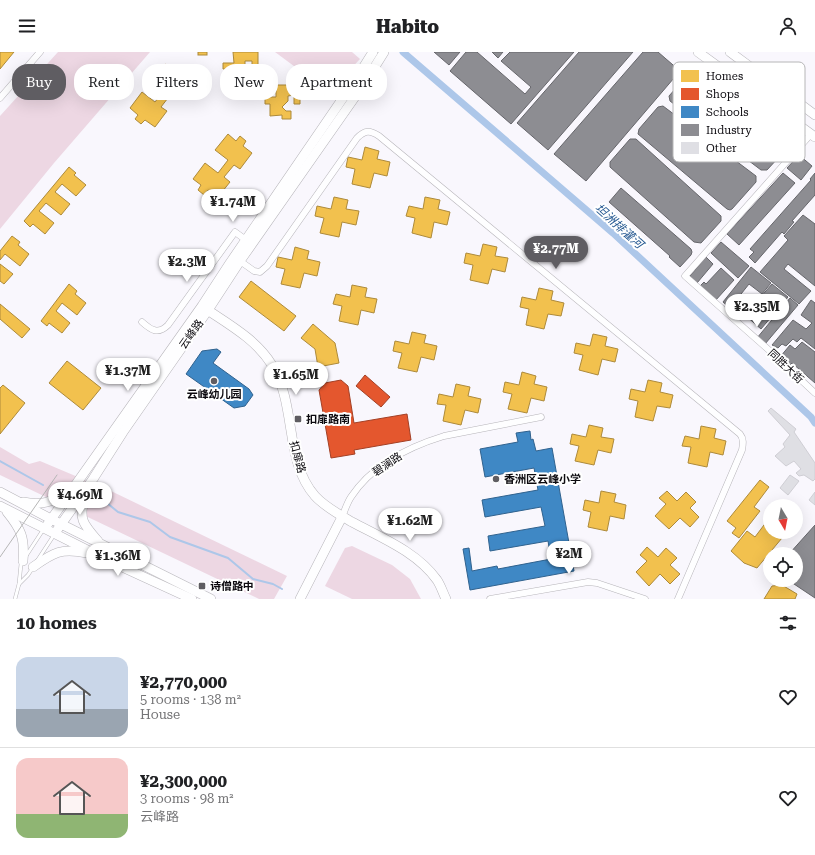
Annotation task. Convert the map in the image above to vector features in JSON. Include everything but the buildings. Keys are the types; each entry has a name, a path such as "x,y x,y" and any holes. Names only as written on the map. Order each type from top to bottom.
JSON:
{"street":[{"path":"0,98 40,52"},
{"name":"云峰路","path":"55,533 88,487 205,308 246,240 373,52"},
{"name":"云峰路","path":"45,528 240,261 384,52"},
{"path":"698,52 712,62"},
{"path":"730,52 743,62"},
{"path":"805,108 815,116"},
{"path":"240,261 254,271 260,272 267,266 357,138 364,132 368,131 379,136 742,436 742,450 678,599"},
{"name":"同胜大街","path":"805,145 813,136"},
{"name":"同胜大街","path":"789,162 685,276 815,393"},
{"path":"142,322 153,330 165,328 235,232 246,240"},
{"name":"扣扉路","path":"205,308 253,342 272,365 284,391 298,463 302,476 320,502 342,517 401,549 419,561 437,580 446,599"},
{"name":"碧澜路","path":"300,599 351,497 372,473 412,448 431,440 454,433 541,417"},
{"path":"88,487 82,505 82,514 86,526 100,544"},
{"path":"16,500 40,504 56,499 71,491"},
{"path":"0,492 62,525 211,599"},
{"path":"3,508 192,599"},
{"path":"3,508 15,521 21,532 23,542 23,561"},
{"path":"33,567 47,557 63,551 76,551 98,555"},
{"path":"490,599 588,582 597,583 645,599"}],"lane":[{"path":"15,599 19,584 21,564 45,528"},
{"name":"云峰路","path":"19,584 28,575 55,533"}],"shaded area":[{"path":"58,52 150,52 134,70 134,64 74,64 74,100 108,100 0,229 0,116 14,100 66,100 66,64 47,64"},
{"path":"275,52 352,52 360,59 355,64 291,64"},
{"path":"0,447 29,464 40,461 111,491 287,576 274,599 259,599 0,475"},
{"path":"352,546 392,565 410,579 421,599 352,599 325,586 345,548"}],"waterway":[{"name":"坦洲排灌河","path":"403,52 613,233 811,417 815,423"},
{"path":"0,461 43,485"},
{"path":"107,503 118,512 150,522 170,537 228,558 253,579 273,584 282,589"}],"tram line":[{"path":"0,557 57,475"}],"place":[{"name":"云峰幼儿园","path":"214,381"},
{"name":"扣扉路南","path":"298,419"},
{"name":"香洲区云峰小学","path":"496,479"},
{"name":"诗僧路中","path":"202,586"}]}
